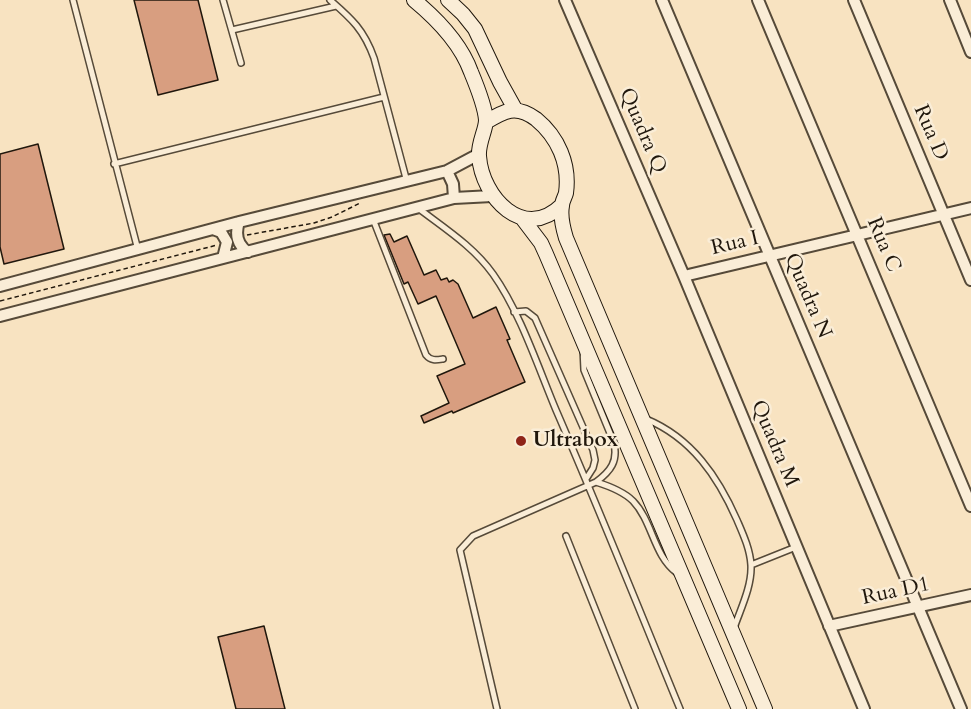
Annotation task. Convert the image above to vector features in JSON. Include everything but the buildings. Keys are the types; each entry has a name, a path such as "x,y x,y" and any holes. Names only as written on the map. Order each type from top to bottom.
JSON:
{"main road":[{"path":"414,0 432,15 461,53 470,69 486,122"},
{"path":"448,0 475,29 515,110"},
{"path":"515,110 533,117 550,133 560,148 566,179 566,194 562,205 553,214 542,219 522,218 507,210 492,196 482,172 479,154 481,135 486,122 502,112 515,110"},
{"path":"562,205 566,238 765,709"},
{"path":"522,218 541,243 740,709"}],"street":[{"name":"Quadra Q","path":"566,0 684,276"},
{"name":"Quadra N","path":"662,0 768,256 961,709"},
{"name":"Rua C","path":"758,0 971,506"},
{"name":"Rua D","path":"854,0 971,280"},
{"path":"950,0 971,51"},
{"path":"0,286 239,222 447,171 479,154"},
{"path":"447,171 453,183 454,198"},
{"path":"0,316 416,207 454,198 492,196"},
{"name":"Rua I","path":"684,276 971,208"},
{"path":"239,222 237,237 242,249 248,252"},
{"path":"213,230 221,232 227,242 223,258"},
{"name":"Quadra M","path":"684,276 864,709"},
{"name":"Rua D1","path":"829,626 971,595"}],"lane":[{"path":"73,0 138,250"},
{"path":"224,0 241,63"},
{"path":"330,0 356,24 367,39 407,182"},
{"path":"232,30 336,6"},
{"path":"114,164 384,97"},
{"path":"416,207 480,258 494,275 514,312 680,709"},
{"path":"373,219 426,355 435,360 443,359"},
{"path":"514,312 526,311 535,318 585,428 595,460 587,482"},
{"path":"584,342 582,356 584,370 616,453 610,469 596,482"},
{"path":"642,417 661,425 677,436 705,463 731,506 751,565 749,582 733,632"},
{"path":"497,709 460,550 473,536 587,482 596,482 614,488 633,501 663,558 669,566 684,577"},
{"path":"566,536 635,709"},
{"path":"751,565 796,547"},
{"path":"730,709 733,695"}],"place":[{"name":"Ultrabox","path":"521,441"}]}
